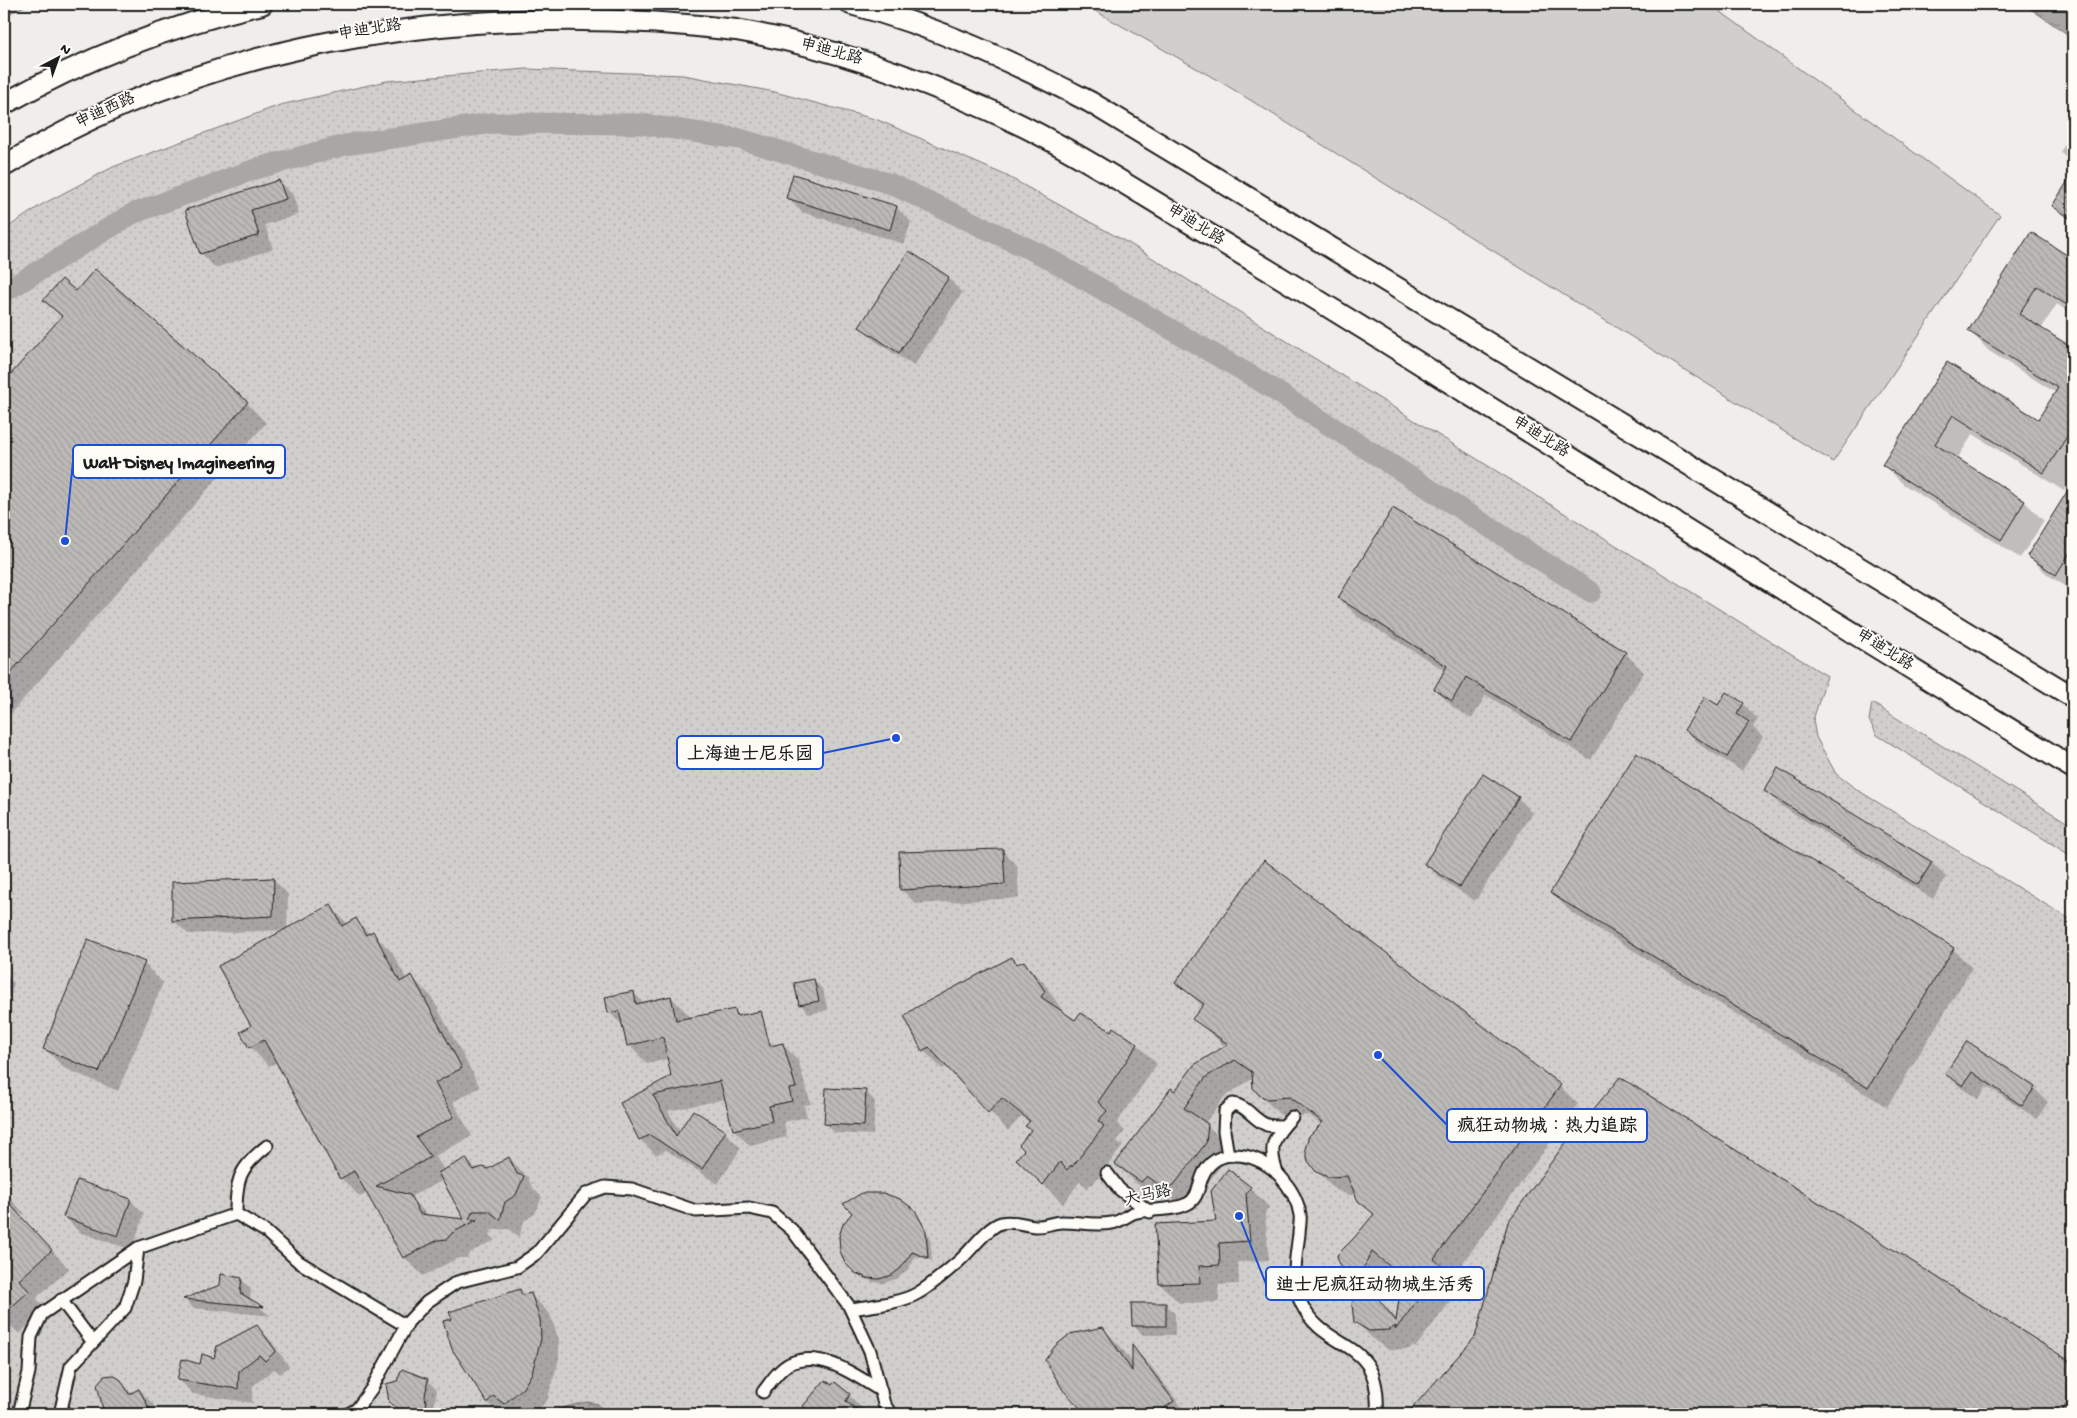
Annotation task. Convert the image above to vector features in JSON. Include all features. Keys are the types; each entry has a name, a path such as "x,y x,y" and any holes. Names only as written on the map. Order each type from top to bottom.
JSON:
{"street":[{"path":"4,104 98,58 196,20 262,4"},
{"path":"850,4 912,22 969,44 1034,73 1090,102 2073,697"},
{"name":"申迪北路","path":"213,68 312,41 445,20 541,15 606,16 668,20 737,30 802,44 868,63 926,84 991,111 1054,142 1266,268 2073,768"},
{"name":"申迪西路","path":"4,166 48,139 116,106 213,68"},
{"path":"1283,1126 1268,1125 1254,1117 1244,1106 1233,1104 1225,1111 1223,1119 1228,1155 1244,1155 1262,1162 1277,1173 1292,1191 1301,1216 1295,1262 1296,1284 1301,1303 1313,1322 1350,1347 1365,1362 1375,1376 1378,1394 1377,1414"},
{"path":"1277,1173 1272,1159 1272,1146 1283,1126 1292,1117"},
{"path":"236,1214 237,1181 240,1174 253,1157 267,1146"},
{"name":"大马路","path":"851,1309 882,1304 918,1294 958,1262 1000,1223 1019,1222 1036,1226 1061,1222 1114,1223 1134,1213 1150,1212 1187,1204 1195,1197 1203,1173 1210,1164 1228,1155"},
{"path":"1107,1173 1119,1189 1150,1212"},
{"path":"348,1414 357,1409 372,1388 406,1326 428,1302 457,1282 517,1267 537,1253 586,1194 604,1187 632,1188 670,1204 696,1210 749,1208 772,1213 792,1230 851,1309 870,1351 884,1404 891,1414"},
{"path":"19,1414 29,1372 31,1337 42,1314 138,1248 236,1214 265,1231 299,1262 406,1326"},
{"path":"60,1414 71,1366 92,1341 112,1325 125,1308 134,1281 138,1248"},
{"path":"61,1300 92,1341"},
{"path":"762,1392 789,1364 813,1359 832,1364 881,1391"}],"shaded area":[{"path":"4,4 29,4 4,16"},
{"path":"1083,4 1710,4 2000,215 1833,462 1226,85"},
{"path":"526,69 683,75 775,92 878,120 1005,175 1130,244 1827,676 1813,720 1816,737 1836,774 1859,791 2073,921 2073,1414 4,1414 4,230 41,205 113,167 280,105 387,81"},
{"path":"1872,703 2073,826 2073,857 1877,735 1869,720"}],"water":[{"path":"2023,4 2073,4 2073,38 2025,5"},
{"path":"587,1402 598,1404 607,1414 550,1414 565,1407"}],"building":[{"path":"2073,173 2073,220 2052,206"},
{"path":"793,174 897,206 890,230 786,198"},
{"path":"279,180 286,199 251,210 259,235 200,254 185,210"},
{"path":"2031,232 2073,259 2073,309 2037,286 2019,314 2073,348 2073,427 2044,473 1953,415 1935,444 2025,501 2001,540 1882,465 1947,362 2038,419 2058,388 1968,331"},
{"path":"909,251 949,277 899,353 859,327"},
{"path":"95,269 248,402 4,680 4,382 62,316 43,300 62,279 76,291"},
{"path":"2073,482 2073,548 2056,575 2027,556"},
{"path":"1393,508 1626,652 1571,742 1466,677 1452,701 1434,689 1447,666 1338,598"},
{"path":"1726,692 1744,703 1737,714 1749,722 1727,757 1684,730 1705,697 1718,705"},
{"path":"1636,753 1954,948 1868,1088 1550,893"},
{"path":"1778,768 1932,862 1918,885 1764,791"},
{"path":"1483,774 1519,797 1460,887 1424,864"},
{"path":"1003,849 1005,884 900,890 899,852"},
{"path":"1264,860 1561,1085 1434,1259 1443,1267 1395,1330 1396,1326 1389,1330 1369,1331 1354,1322 1352,1304 1358,1284 1373,1292 1396,1321 1402,1276 1372,1252 1355,1284 1339,1265 1337,1255 1374,1214 1358,1201 1347,1176 1328,1177 1316,1172 1308,1161 1305,1149 1309,1136 1323,1122 1289,1097 1268,1099 1259,1095 1253,1088 1252,1072 1235,1060 1206,1077 1184,1108 1208,1124 1206,1143 1174,1185 1164,1188 1147,1176 1141,1182 1115,1164 1171,1088 1175,1091 1194,1065 1228,1044 1192,1019 1204,1004 1175,983"},
{"path":"274,878 273,916 172,921 172,882"},
{"path":"331,904 342,926 356,918 366,935 373,931 400,982 412,975 462,1068 435,1083 454,1117 416,1137 431,1157 376,1186 410,1195 420,1214 464,1219 438,1173 466,1158 473,1170 483,1167 488,1169 509,1157 517,1174 524,1176 516,1195 505,1202 500,1220 489,1211 473,1211 469,1219 477,1220 452,1233 447,1239 438,1240 403,1258 354,1171 340,1179 264,1040 249,1048 240,1032 251,1026 218,966"},
{"path":"88,939 145,962 99,1072 43,1049"},
{"path":"1012,957 1017,964 1024,961 1045,991 1041,997 1075,1020 1080,1013 1111,1031 1113,1027 1138,1044 1098,1102 1107,1111 1098,1121 1104,1126 1072,1167 1071,1165 1067,1170 1060,1162 1043,1185 1016,1159 1024,1150 1019,1145 1031,1130 1025,1126 1030,1121 1002,1098 988,1113 929,1047 922,1051 904,1016 915,1008"},
{"path":"814,979 819,1001 799,1005 794,983"},
{"path":"634,991 636,1004 671,996 676,1020 735,1009 737,1016 761,1011 770,1046 783,1043 796,1088 789,1089 792,1101 769,1106 772,1121 733,1130 720,1081 653,1095 676,1136 693,1110 726,1131 702,1169 650,1135 639,1140 620,1103 671,1076 663,1037 627,1046 619,1011 608,1013 605,997"},
{"path":"1967,1041 2035,1087 2022,1106 1972,1072 1963,1086 1945,1074"},
{"path":"1620,1077 2073,1363 2073,1395 2060,1414 1407,1414 1475,1337 1508,1222 1560,1150"},
{"path":"826,1088 866,1090 864,1126 824,1124"},
{"path":"1228,1169 1251,1187 1246,1194 1250,1241 1219,1243 1220,1265 1199,1266 1200,1283 1159,1284 1155,1224 1216,1221 1211,1191"},
{"path":"77,1180 131,1199 118,1236 63,1217"},
{"path":"862,1193 883,1193 900,1199 915,1210 926,1231 928,1258 912,1252 901,1268 892,1275 879,1279 867,1278 855,1273 845,1263 840,1251 839,1236 843,1224 852,1213 843,1204"},
{"path":"4,1198 52,1250 19,1280 29,1291 4,1314"},
{"path":"221,1274 242,1278 240,1293 264,1307 183,1299 220,1285"},
{"path":"520,1289 522,1295 531,1293 540,1319 541,1339 532,1373 523,1388 504,1404 493,1396 487,1403 452,1349 443,1321 452,1319 449,1312"},
{"path":"1131,1303 1166,1303 1166,1326 1132,1326"},
{"path":"257,1325 276,1351 265,1361 259,1355 239,1371 238,1389 177,1380 182,1359 200,1364 202,1354 214,1358 217,1346"},
{"path":"1103,1327 1132,1371 1132,1345 1174,1401 1156,1414 1086,1414 1063,1390 1045,1360 1055,1346 1070,1334"},
{"path":"402,1369 428,1379 425,1396 427,1408 421,1414 406,1414 389,1402 386,1384 397,1381"},
{"path":"113,1375 121,1380 129,1394 139,1389 152,1414 104,1414 97,1384 104,1376"},
{"path":"825,1380 832,1385 835,1382 850,1394 846,1401 862,1414 808,1414 803,1406"}],"waterway":[{"path":"4,292 132,214 258,168 345,145 492,123 642,124 740,139 891,184 1042,255 1252,376 1591,592"}],"ferry route":[{"path":"570,1414 587,1411 594,1414"}],"place":[{"name":"Walt Disney Imagineering","path":"65,541"},
{"name":"上海迪士尼乐园","path":"896,738"},
{"name":"疯狂动物城：热力追踪","path":"1378,1055"},
{"name":"迪士尼疯狂动物城生活秀","path":"1239,1216"}]}
